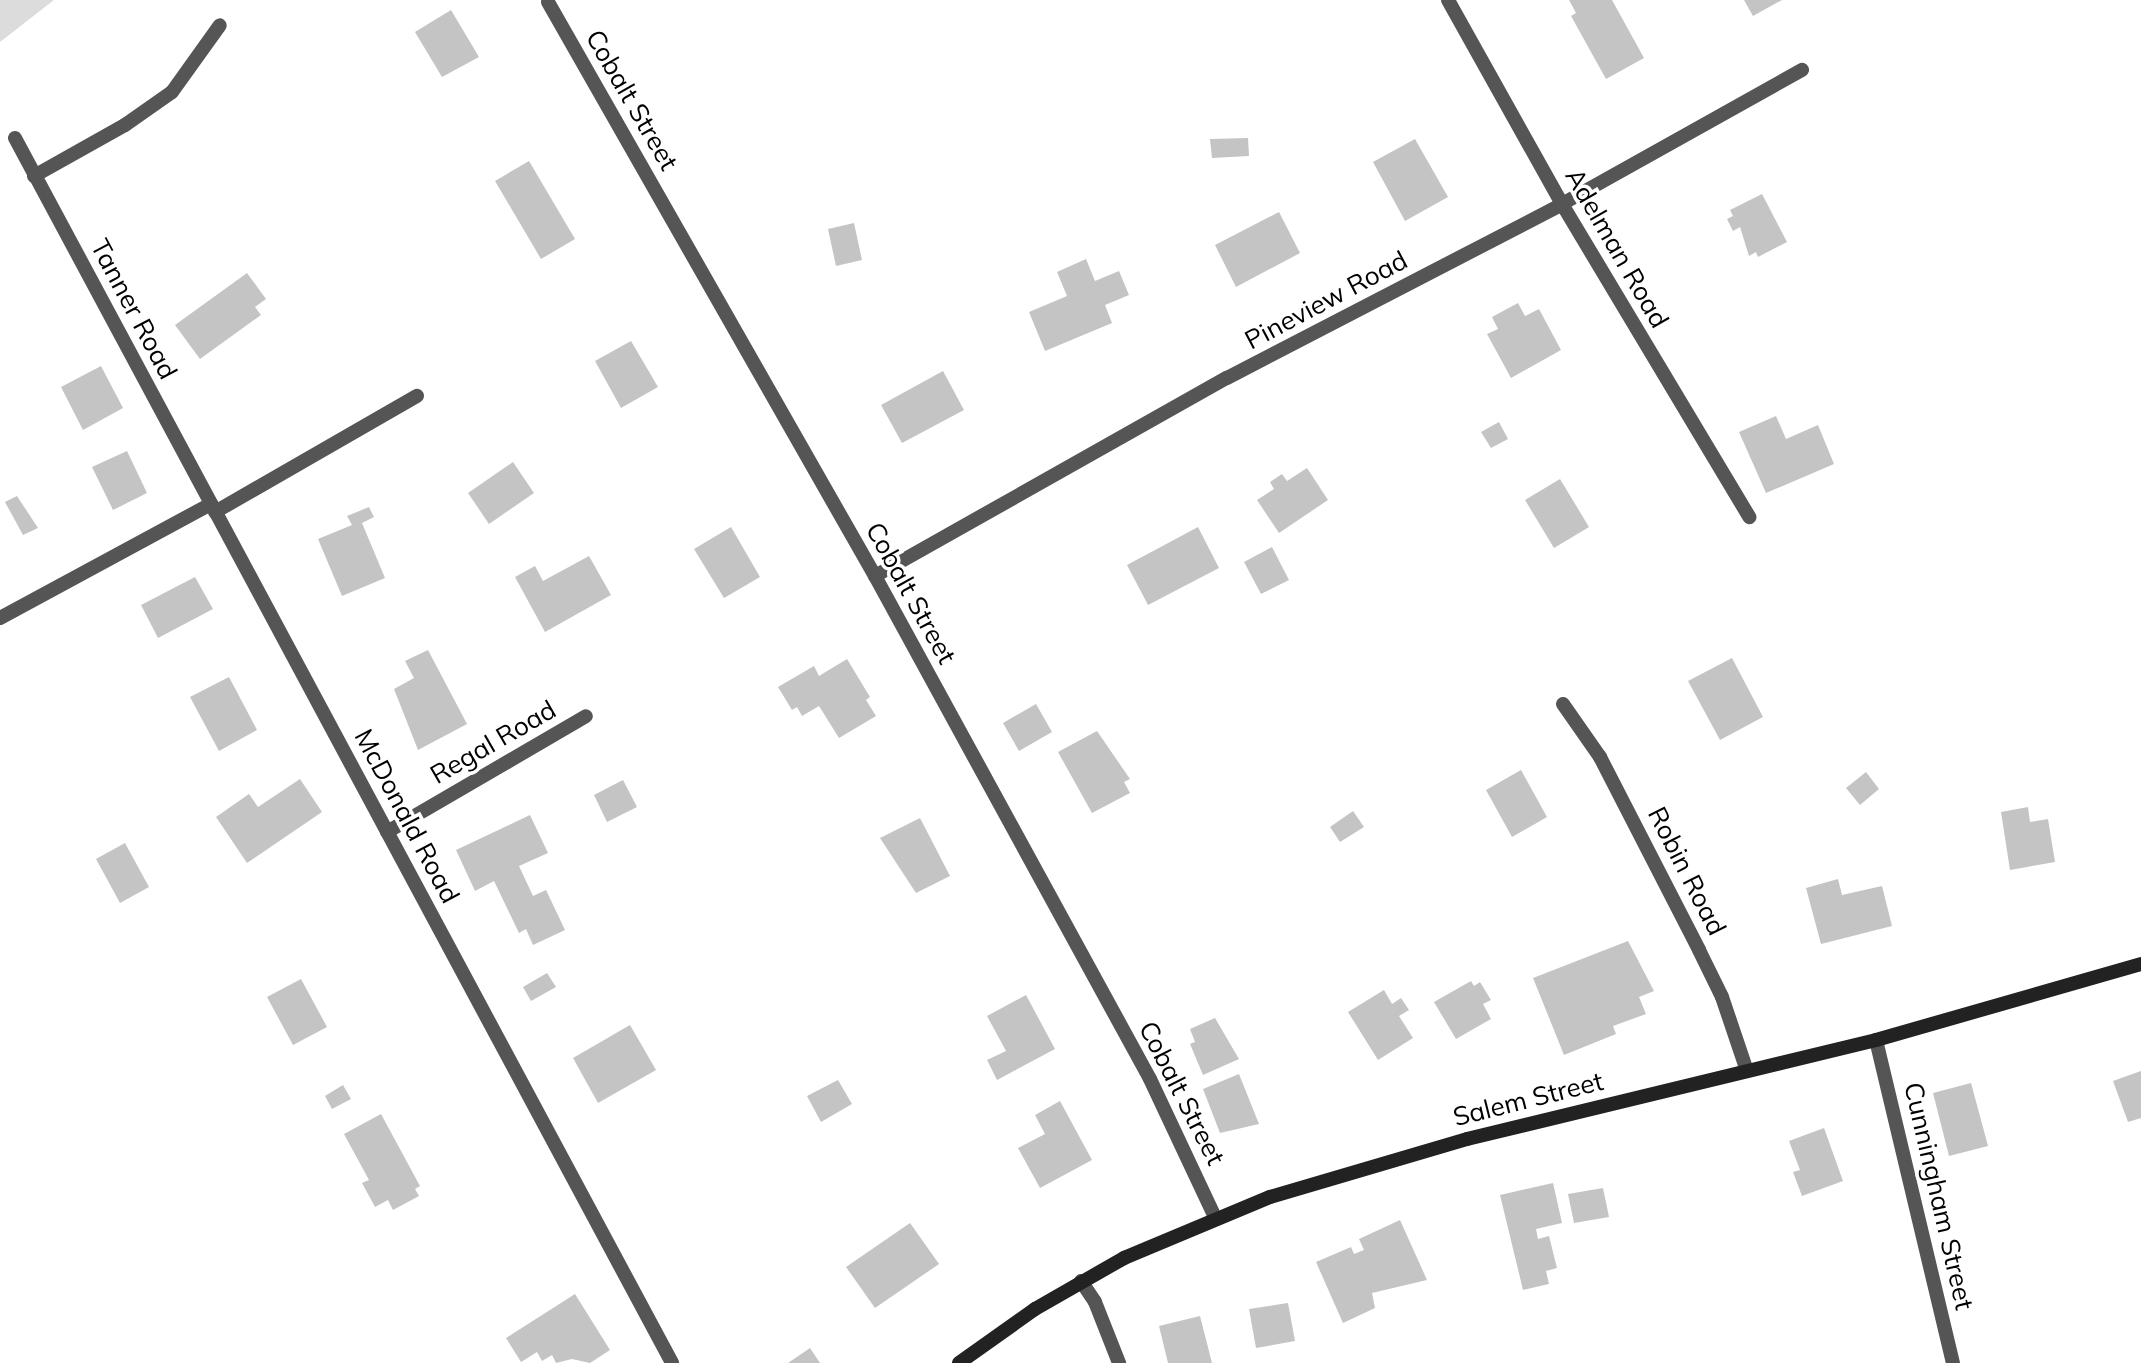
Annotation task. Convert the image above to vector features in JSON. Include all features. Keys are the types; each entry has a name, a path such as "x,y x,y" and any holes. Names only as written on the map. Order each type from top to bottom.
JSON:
{"street":[{"name":"Adelman Road","path":"1448,0 1562,204 1748,517"},
{"name":"Cobalt Street","path":"548,2 875,576 1150,1079 1215,1217"},
{"path":"34,176 162,100 220,25"},
{"name":"Pineview Road","path":"875,576 1227,379 1562,204 1802,70"},
{"name":"Tanner Road","path":"15,138 213,508"},
{"path":"0,618 213,508 417,396"},
{"name":"McDonald Road","path":"213,508 672,1363"},
{"name":"Robin Road","path":"1563,704 1600,757 1699,950 1722,997 1747,1070"},
{"name":"Regal Road","path":"387,832 586,716"},
{"name":"Salem Street","path":"959,1363 1081,1281 1215,1217 1429,1149 1876,1040 2141,964"},
{"name":"Cunningham Street","path":"1876,1040 1953,1363"},
{"path":"1081,1281 1108,1330 1119,1363"}],"shaded area":[{"path":"0,0 54,0 0,42"}],"building":[{"path":"1569,0 1612,0 1644,58 1606,79 1571,16 1576,13"},
{"path":"1744,0 1782,0 1753,16"},
{"path":"451,10 479,57 442,77 415,32"},
{"path":"1248,138 1249,156 1212,158 1210,139"},
{"path":"1415,139 1448,197 1405,221 1373,162"},
{"path":"529,161 575,239 541,259 495,181"},
{"path":"1762,194 1787,242 1758,257 1756,252 1749,256 1740,227 1733,231 1727,219 1733,216 1730,210"},
{"path":"1279,212 1300,253 1236,287 1215,245"},
{"path":"854,223 862,260 836,266 828,229"},
{"path":"1086,259 1095,281 1119,271 1129,295 1105,305 1112,323 1045,351 1029,312 1067,296 1057,272"},
{"path":"247,273 266,299 255,307 261,315 200,359 175,325"},
{"path":"1518,303 1525,316 1539,309 1561,350 1511,378 1487,334 1498,329 1492,317"},
{"path":"631,341 658,387 621,408 595,361"},
{"path":"101,366 123,408 83,430 61,387"},
{"path":"943,371 964,410 902,443 881,405"},
{"path":"1776,416 1786,439 1818,425 1834,464 1766,493 1739,432"},
{"path":"1499,422 1508,439 1491,448 1481,432"},
{"path":"127,451 147,493 113,510 92,467"},
{"path":"513,462 534,493 489,524 468,493"},
{"path":"1307,468 1328,500 1279,533 1257,500 1274,489 1270,482 1282,474 1287,481"},
{"path":"1560,479 1589,527 1554,548 1525,500"},
{"path":"17,496 38,528 23,535 5,502"},
{"path":"369,507 374,517 362,523 385,578 342,596 318,539 352,525 347,516"},
{"path":"731,527 760,577 724,598 694,549"},
{"path":"1198,527 1219,568 1148,605 1127,565"},
{"path":"1272,547 1289,580 1261,594 1244,562"},
{"path":"589,556 611,595 545,632 515,577 535,566 543,581"},
{"path":"195,577 213,609 158,638 141,605"},
{"path":"428,650 467,724 418,750 394,689 414,678 405,661"},
{"path":"1732,658 1763,717 1720,740 1688,681"},
{"path":"847,659 870,697 866,700 876,716 839,738 819,706 802,716 797,707 792,710 778,687 814,666 819,676"},
{"path":"229,677 257,730 219,751 190,697"},
{"path":"1036,704 1052,732 1019,751 1003,723"},
{"path":"1097,731 1130,779 1124,782 1130,793 1092,813 1058,752"},
{"path":"1521,770 1547,817 1512,837 1486,790"},
{"path":"1866,772 1879,789 1860,805 1846,788"},
{"path":"300,779 322,812 247,863 216,817 249,794 258,807"},
{"path":"623,780 637,807 607,822 594,795"},
{"path":"2028,807 2030,822 2048,819 2055,862 2010,870 2001,812"},
{"path":"1353,811 1364,827 1340,842 1330,827"},
{"path":"530,815 548,853 519,866 533,896 546,890 565,930 533,945 526,929 519,933 494,881 475,891 456,850"},
{"path":"920,818 950,876 916,893 880,838"},
{"path":"125,843 149,887 120,903 96,859"},
{"path":"1838,879 1842,895 1882,886 1892,926 1821,944 1806,888"},
{"path":"1628,941 1654,991 1639,997 1646,1014 1613,1026 1616,1034 1564,1055 1533,978"},
{"path":"547,973 556,987 531,1001 523,987"},
{"path":"301,979 327,1027 293,1045 267,997"},
{"path":"1471,981 1474,986 1480,982 1491,1000 1483,1004 1491,1019 1456,1039 1434,1002"},
{"path":"1384,990 1392,1004 1401,998 1409,1010 1399,1016 1413,1038 1378,1060 1348,1012"},
{"path":"1026,995 1055,1049 997,1080 987,1060 1006,1051 987,1016"},
{"path":"1215,1018 1239,1059 1203,1075 1190,1044 1195,1042 1190,1029"},
{"path":"630,1025 656,1070 598,1103 573,1058"},
{"path":"2141,1071 2141,1118 2128,1122 2113,1081"},
{"path":"1239,1074 1259,1124 1220,1133 1203,1089"},
{"path":"838,1080 852,1104 821,1122 807,1096"},
{"path":"1971,1083 1988,1146 1949,1156 1933,1093"},
{"path":"343,1085 351,1099 332,1109 325,1096"},
{"path":"1060,1101 1092,1160 1040,1188 1018,1148 1045,1134 1035,1115"},
{"path":"381,1114 420,1186 415,1189 419,1196 393,1210 388,1200 375,1207 362,1183 369,1180 344,1134"},
{"path":"1824,1128 1843,1181 1802,1196 1793,1172 1800,1170 1789,1141"},
{"path":"1553,1183 1562,1223 1536,1229 1538,1239 1549,1236 1557,1268 1546,1271 1549,1284 1523,1290 1500,1195"},
{"path":"1603,1188 1609,1217 1574,1223 1568,1194"},
{"path":"1400,1220 1427,1280 1372,1293 1375,1308 1343,1323 1316,1262 1351,1247 1354,1254 1364,1250 1359,1239"},
{"path":"910,1223 939,1264 875,1308 846,1267"},
{"path":"575,1294 610,1350 590,1363 572,1359 556,1363 552,1355 542,1361 537,1352 521,1362 506,1338"},
{"path":"1288,1303 1295,1341 1256,1348 1249,1309"},
{"path":"1200,1316 1212,1363 1168,1363 1159,1326"},
{"path":"810,1348 820,1363 788,1363"}]}
